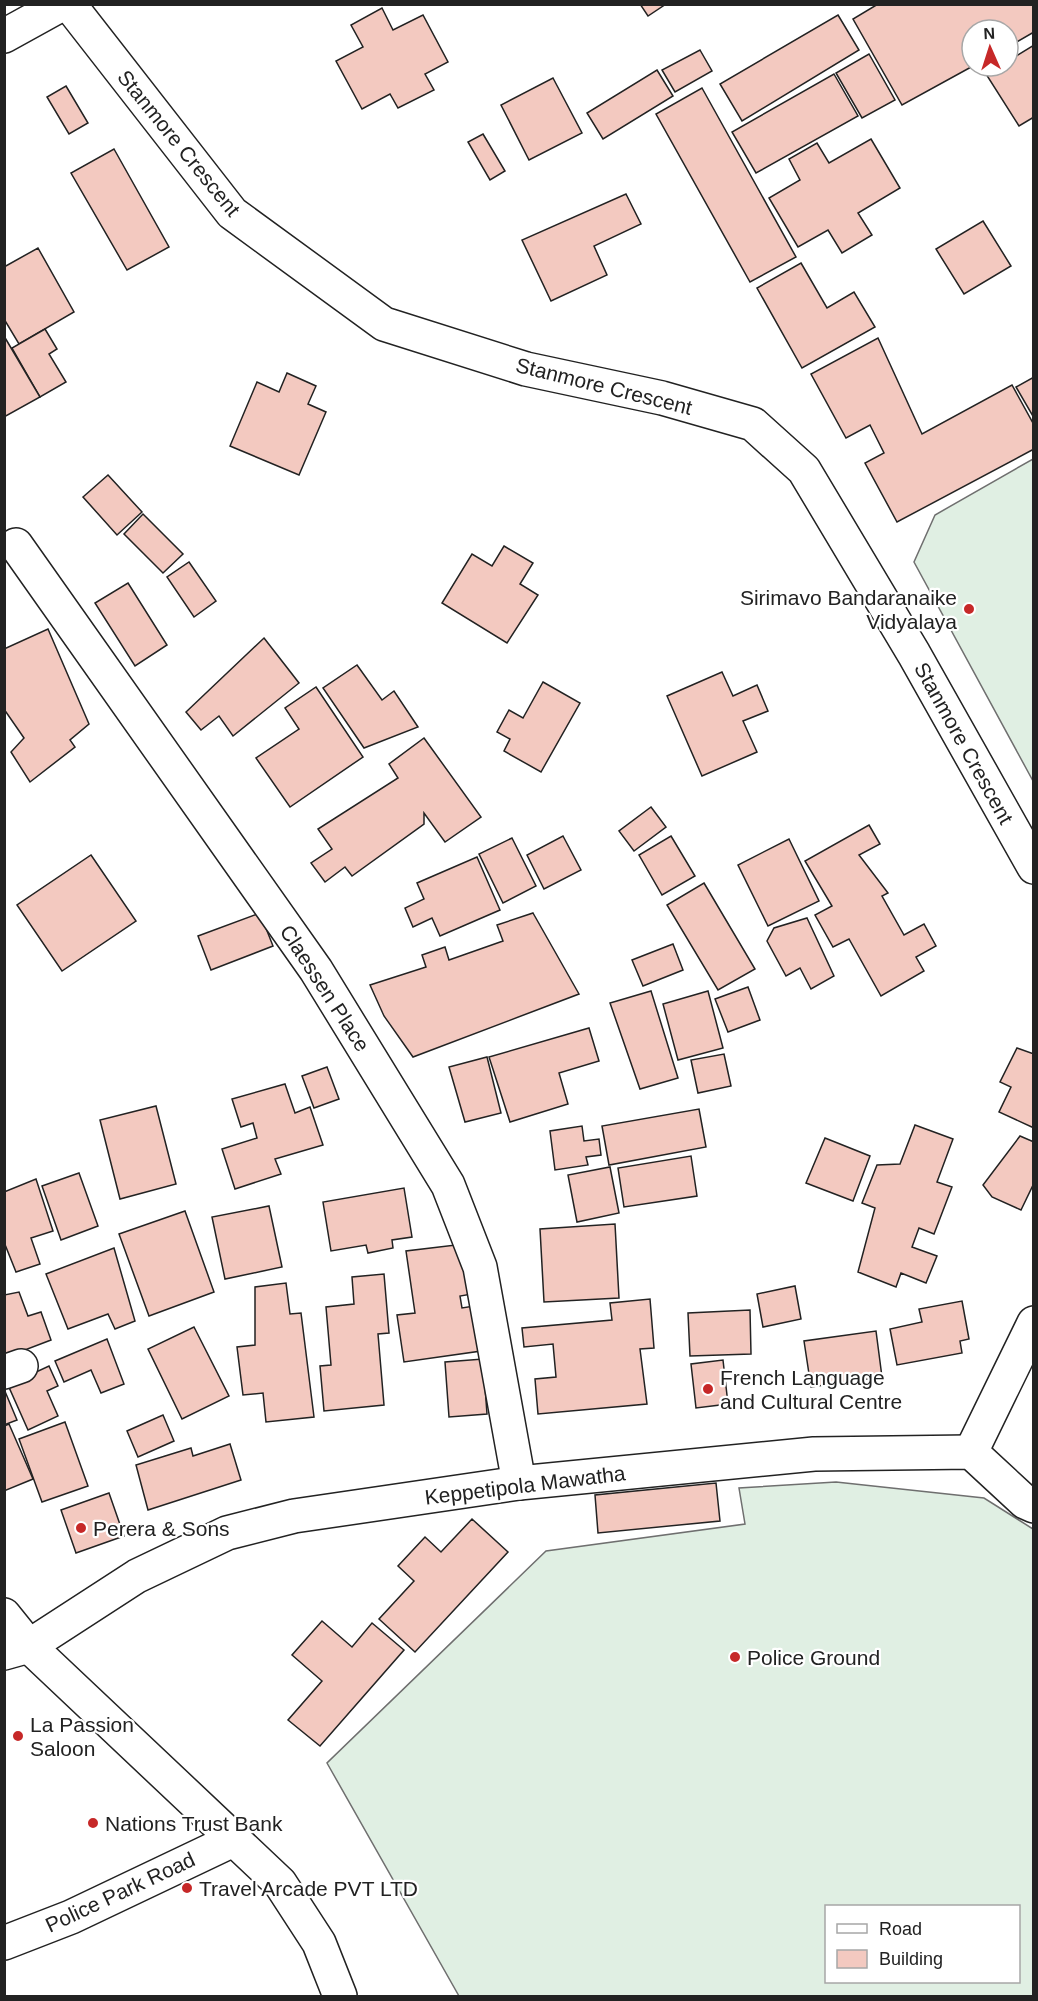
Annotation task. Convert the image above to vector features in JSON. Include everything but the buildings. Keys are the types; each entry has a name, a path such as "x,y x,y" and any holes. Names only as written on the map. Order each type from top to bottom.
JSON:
{"main road":[{"path":"4,36 62,4"},
{"name":"Stanmore Crescent","path":"69,4 232,213 384,324 526,369 662,398 753,424 804,470 914,654 1034,867"},
{"name":"Claessen Place","path":"16,544 315,970 448,1185 480,1267 519,1484"},
{"path":"1034,1323 971,1452 1025,1502 1034,1506"},
{"name":"Keppetipola Mawatha","path":"16,1649 137,1576 227,1533 294,1516 519,1484 813,1454 971,1452"},
{"path":"4,1615 16,1649 235,1839 280,1883 319,1943 340,1996"},
{"name":"Police Park Road","path":"4,1943 71,1917 235,1839"}],"green space":[{"path":"1033,459 1033,781 914,562 935,515"},
{"name":"Police Ground","path":"836,1482 984,1498 1033,1529 1033,1996 459,1996 327,1763 546,1551 745,1524 739,1488"}],"place":[{"name":"Sirimavo Bandaranaike Vidyalaya","path":"969,609"},
{"name":"French Language and Cultural Centre","path":"708,1389"},
{"name":"Perera & Sons","path":"81,1528"},
{"name":"Police Ground","path":"735,1657"},
{"name":"La Passion Saloon","path":"18,1736"},
{"name":"Nations Trust Bank","path":"93,1823"},
{"name":"Travel Arcade PVT LTD","path":"187,1888"}]}
